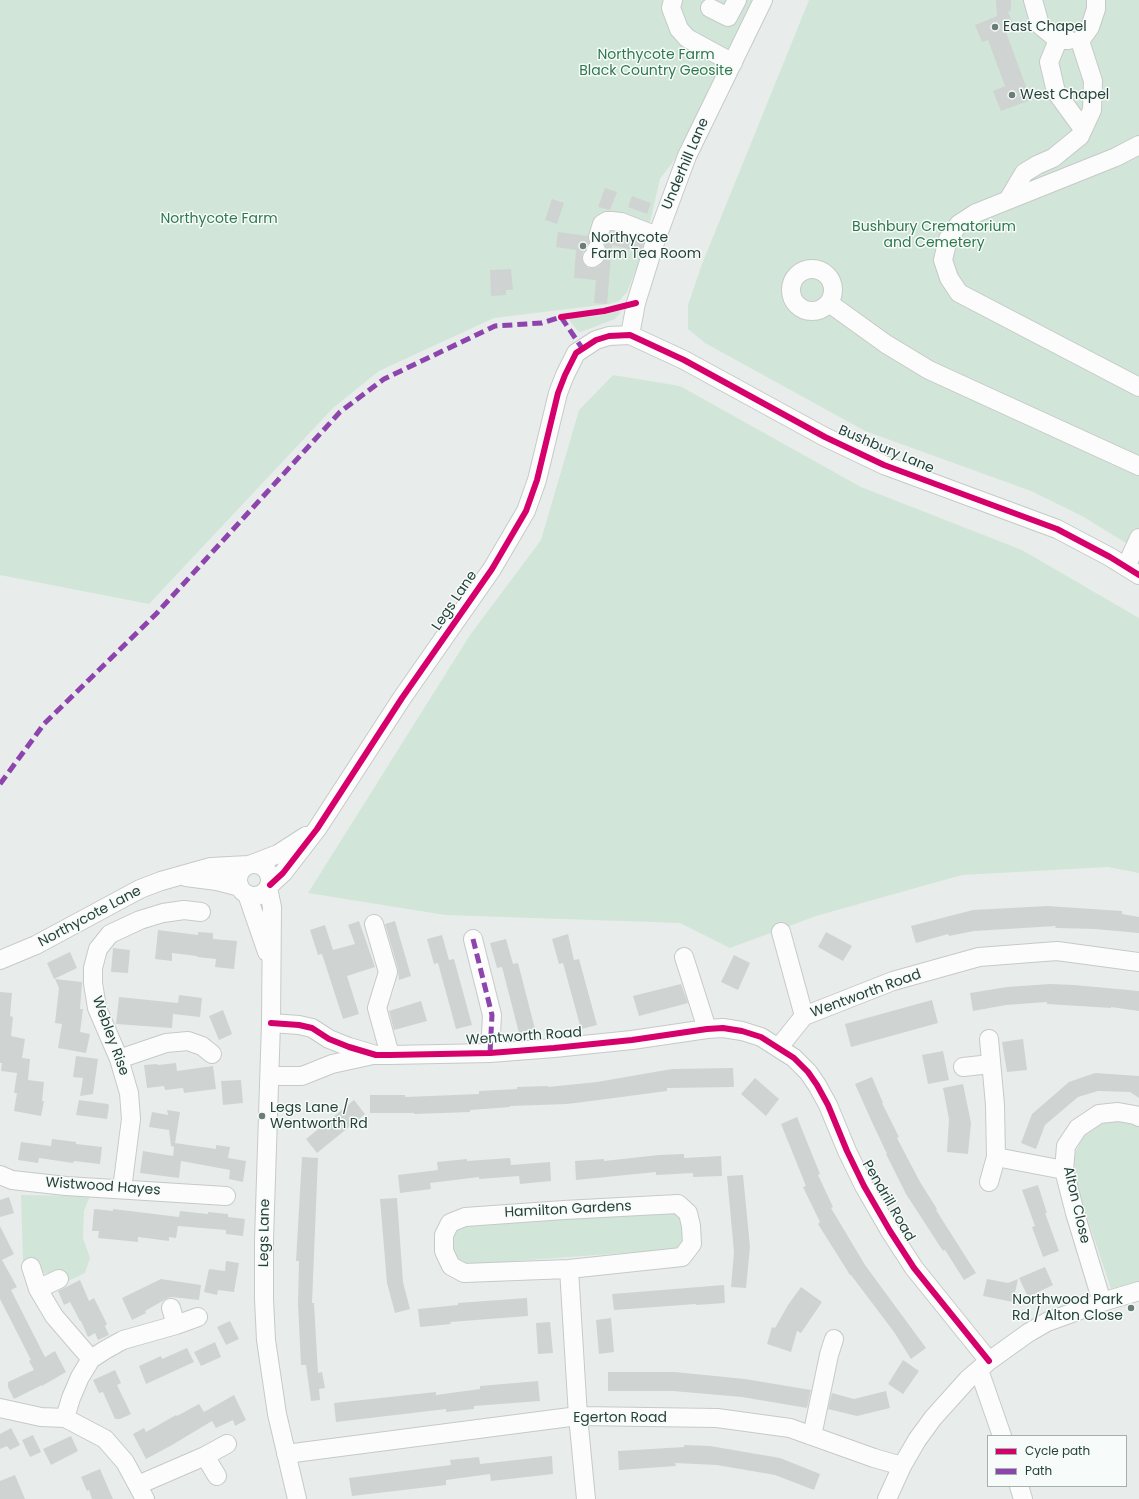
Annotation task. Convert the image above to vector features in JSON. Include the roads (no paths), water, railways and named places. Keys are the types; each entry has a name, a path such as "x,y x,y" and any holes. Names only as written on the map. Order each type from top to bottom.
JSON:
{"street":[{"path":"672,0 671,8 679,29 687,38 733,63"},
{"path":"710,8 728,17 737,0"},
{"name":"Underhill Lane","path":"630,335 636,303 657,236 687,156 763,0"},
{"path":"1033,0 1040,25 1058,40 1080,41"},
{"path":"1080,41 1090,27 1096,8 1096,0"},
{"path":"1058,40 1049,62 1056,92 1083,129"},
{"path":"1008,200 1024,173 1053,158 1080,136 1092,110 1093,81 1080,41"},
{"path":"1139,145 1116,157 976,213 959,224 948,239 943,260 949,278 959,293 1139,387"},
{"path":"596,248 602,224 612,221 620,222 657,236"},
{"path":"829,303 886,344 929,370 1139,466"},
{"name":"Bushbury Lane","path":"630,335 684,360 825,437 884,465 1057,529 1110,557 1132,571"},
{"name":"Legs Lane","path":"297,1499 277,1414 271,1379 266,1340 264,1299 264,1240 271,1023 272,908 269,886 283,873 317,828 402,698 492,569 526,511 537,480 558,393 576,353 596,340 609,336 630,335"},
{"path":"1132,571 1139,538"},
{"name":"Legs Lane","path":"250,865 278,854 317,828"},
{"path":"250,865 258,865 266,870 270,879 269,886 264,893 259,895 252,896 244,891 238,881 243,869 250,865"},
{"name":"Northycote Lane","path":"0,960 36,945 140,889 161,881 211,867 250,865"},
{"name":"Northycote Lane","path":"181,876 217,881 244,891"},
{"name":"Legs Lane","path":"244,891 271,964"},
{"name":"Webley Rise","path":"122,1189 131,1119 129,1093 119,1059 97,1008 92,983 93,968 98,949 110,934 140,920 163,913 184,910 201,912"},
{"path":"374,924 388,972 377,1008 383,1055"},
{"path":"781,932 804,1016"},
{"name":"Wentworth Road","path":"473,939 492,1016 490,1053"},
{"name":"Wentworth Road","path":"270,1076 302,1076 332,1064 383,1055 490,1053 632,1040 723,1028 742,1031 761,1037 779,1048 804,1016 893,981 979,957 1057,951 1139,962"},
{"path":"684,958 707,1029"},
{"name":"Wentworth Road","path":"271,1023 299,1025 312,1028 330,1039 349,1047 383,1055"},
{"path":"119,1059 166,1042 188,1041 198,1037 202,1046 212,1054"},
{"path":"989,1039 995,1105 996,1157 989,1182"},
{"name":"Pendrill Road","path":"779,1048 794,1058 808,1072 817,1085 828,1105 847,1151 864,1186 890,1231 914,1268 984,1365 1002,1435"},
{"path":"963,1067 991,1064"},
{"name":"Alton Close","path":"1102,1302 1075,1213 1064,1170 1066,1146 1078,1128 1098,1114 1118,1112 1139,1117"},
{"path":"996,1157 1064,1170"},
{"name":"Wistwood Hayes","path":"0,1175 12,1180 66,1186 122,1189 206,1187 226,1196"},
{"name":"Hamilton Gardens","path":"678,1204 688,1213 692,1226 692,1244 682,1257 569,1269 464,1274 451,1266 444,1251 444,1235 450,1222 465,1216 678,1204"},
{"path":"31,1267 38,1290 54,1316 91,1359"},
{"path":"569,1269 578,1416 586,1499"},
{"path":"38,1290 59,1279"},
{"path":"887,1499 902,1466 932,1418 969,1378 984,1365 1047,1322 1102,1302 1139,1291"},
{"path":"65,1418 71,1398 80,1377 91,1359 123,1340 174,1317 198,1317"},
{"path":"812,1436 829,1355 834,1339"},
{"path":"0,1408 41,1417 65,1418 105,1439 125,1462 142,1492 227,1444"},
{"name":"Egerton Road","path":"286,1454 578,1416 717,1418 790,1428 874,1458 902,1466"},
{"path":"205,1456 217,1476"},
{"path":"1019,1487 1023,1499"}],"place":[{"name":"East Chapel","path":"995,27"},
{"name":"West Chapel","path":"1012,95"},
{"name":"Northycote Farm Tea Room","path":"583,246"},
{"name":"Legs Lane / Wentworth Rd","path":"262,1116"},
{"name":"Northwood Park Rd / Alton Close","path":"1131,1308"}],"park label":[{"name":"Northycote Farm Black Country Geosite","path":"656,64"},
{"name":"Northycote Farm","path":"219,219"},
{"name":"Bushbury Crematorium and Cemetery","path":"934,236"}]}
